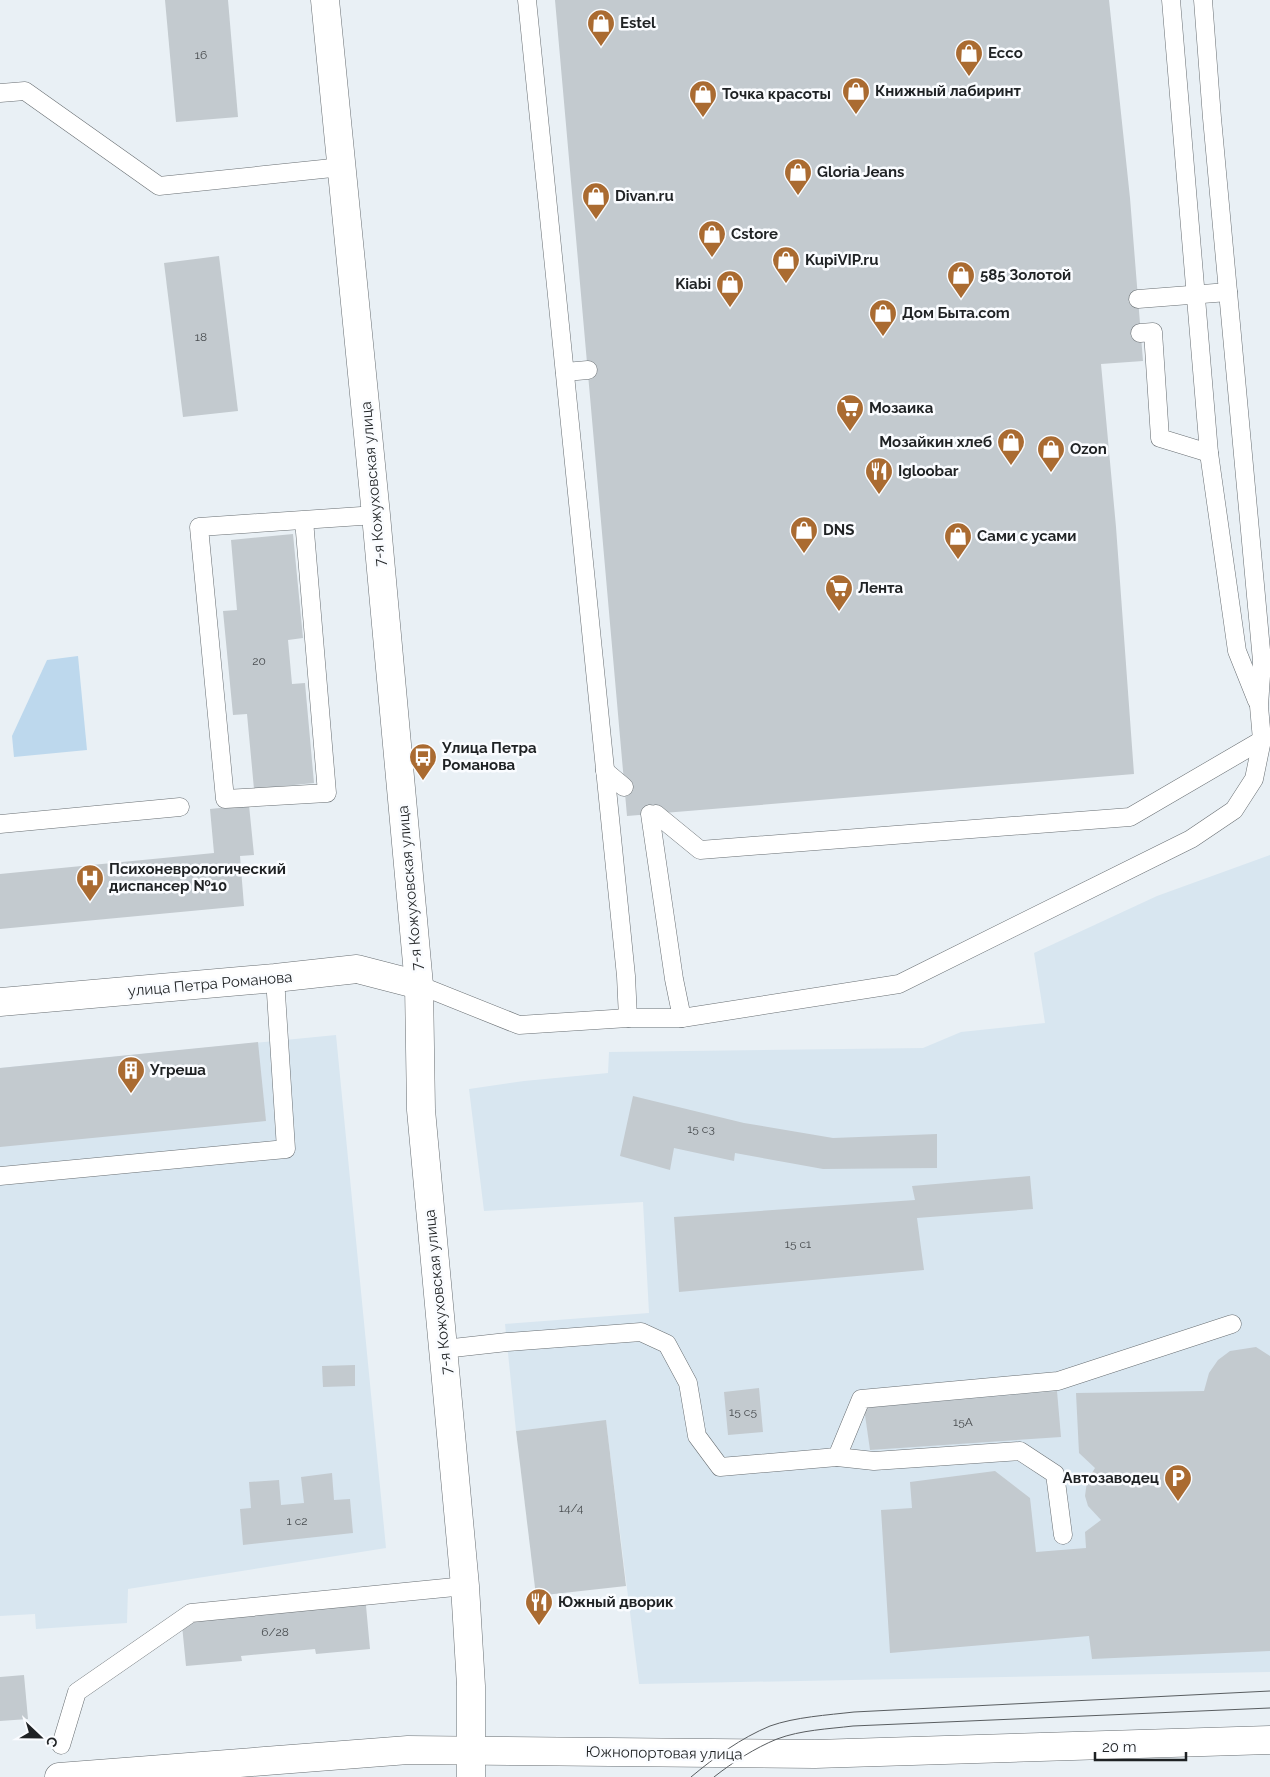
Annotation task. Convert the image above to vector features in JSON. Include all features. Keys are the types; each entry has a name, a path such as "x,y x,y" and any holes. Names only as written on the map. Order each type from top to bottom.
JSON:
{"street":[{"name":"7-я Кожуховская улица","path":"325,0 376,515 419,985 421,1110 465,1586 471,1686 471,1764"},
{"name":"улица Петра Романова","path":"0,1002 357,969 419,985"},
{"name":"Южнопортовая улица","path":"59,1777 408,1750 471,1764 1264,1740"},
{"path":"791,1777 793,1768 802,1758 815,1754"}],"lane":[{"path":"527,0 626,976 628,1018"},
{"path":"1171,0 1209,453 1237,651 1259,706"},
{"path":"419,985 519,1025 628,1018 682,1018 899,984 1191,839 1234,810 1254,779 1262,740 1259,706 1262,661 1212,118 1203,0"},
{"path":"0,93 25,91 160,186 342,166"},
{"path":"1138,299 1228,292"},
{"path":"1140,333 1153,332 1160,438 1209,453"},
{"path":"565,372 588,370"},
{"path":"304,520 327,793 225,799 199,527 376,515"},
{"path":"682,1018 674,979 653,814 700,850 1130,816 1262,740"},
{"path":"605,771 624,787"},
{"path":"0,824 180,807"},
{"path":"0,1176 286,1149 275,978"},
{"path":"837,1457 861,1400 1058,1381 1232,1324"},
{"path":"444,1348 641,1332 667,1344 688,1383 697,1436 720,1467 837,1457 874,1461 1020,1451 1056,1474 1063,1534"},
{"path":"61,1745 76,1692 191,1613 465,1586"}],"shaded area":[{"path":"78,656 87,750 14,757 12,736 47,660"},
{"path":"1270,855 1270,1672 639,1684 606,1421 516,1431 505,1324 649,1313 643,1202 484,1211 469,1089 524,1081 608,1073 609,1052 923,1048 961,1032 1045,1023 1034,953 1157,896"},
{"path":"336,1035 386,1548 128,1589 127,1623 36,1629 35,1614 0,1616 0,1068"}],"building":[{"path":"165,0 228,0 238,117 176,122"},
{"name":"Мозаика","path":"555,0 1109,0 1130,198 1143,361 1101,364 1116,527 1134,774 627,816"},
{"path":"219,256 238,411 183,417 164,263"},
{"path":"293,534 303,638 288,640 292,684 305,683 314,783 254,789 247,714 233,715 223,611 237,610 231,540"},
{"path":"249,805 254,855 240,856 244,906 0,929 0,874 214,853 210,809"},
{"name":"Угреша","path":"258,1042 266,1121 0,1147 0,1068"},
{"path":"633,1096 744,1123 833,1138 937,1134 937,1168 823,1169 735,1153 734,1161 674,1148 670,1170 620,1156"},
{"path":"1030,1176 1033,1209 917,1218 924,1270 679,1292 674,1217 915,1200 912,1186"},
{"name":"Автозаводец","path":"1256,1347 1270,1356 1270,1651 1092,1659 1089,1636 890,1653 881,1510 912,1508 910,1482 995,1471 1030,1498 1036,1552 1086,1548 1085,1532 1101,1520 1088,1506 1085,1496 1087,1481 1095,1468 1079,1453 1076,1393 1204,1391 1209,1373 1218,1360 1230,1351"},
{"path":"355,1365 355,1386 323,1387 322,1366"},
{"path":"759,1388 763,1432 728,1435 724,1392"},
{"path":"1057,1391 1061,1437 870,1450 864,1408"},
{"path":"606,1420 626,1586 536,1596 516,1431"},
{"path":"332,1473 334,1500 350,1499 353,1533 243,1545 240,1509 251,1508 249,1482 279,1480 281,1505 304,1503 301,1477"},
{"path":"365,1595 370,1649 316,1654 315,1649 241,1656 242,1661 186,1666 181,1615"},
{"path":"24,1675 28,1719 0,1721 0,1677"}],"tram line":[{"path":"691,1777 709,1762 749,1736 770,1726 790,1720 854,1712 1270,1691"},
{"path":"714,1777 744,1756 777,1739 815,1730 853,1726 1270,1708"}],"place":[{"name":"Estel","path":"601,47"},
{"name":"Ecco","path":"969,77"},
{"name":"Книжный лабиринт","path":"856,115"},
{"name":"Точка красоты","path":"703,118"},
{"name":"Gloria Jeans","path":"798,196"},
{"name":"Divan.ru","path":"596,220"},
{"name":"Cstore","path":"712,258"},
{"name":"KupiVIP.ru","path":"786,284"},
{"name":"585 Золотой","path":"961,299"},
{"name":"Kiabi","path":"730,308"},
{"name":"Дом Быта.com","path":"883,337"},
{"name":"Мозаика","path":"850,432"},
{"name":"Мозайкин хлеб","path":"1011,466"},
{"name":"Ozon","path":"1051,473"},
{"name":"Igloobar","path":"879,495"},
{"name":"DNS","path":"804,554"},
{"name":"Сами с усами","path":"958,560"},
{"name":"Лента","path":"839,612"},
{"name":"Улица Петра Романова","path":"423,781"},
{"name":"Психоневрологический диспансер №10","path":"90,902"},
{"name":"Угреша","path":"131,1094"},
{"name":"Автозаводец","path":"1178,1502"},
{"name":"Южный дворик","path":"539,1626"}]}
